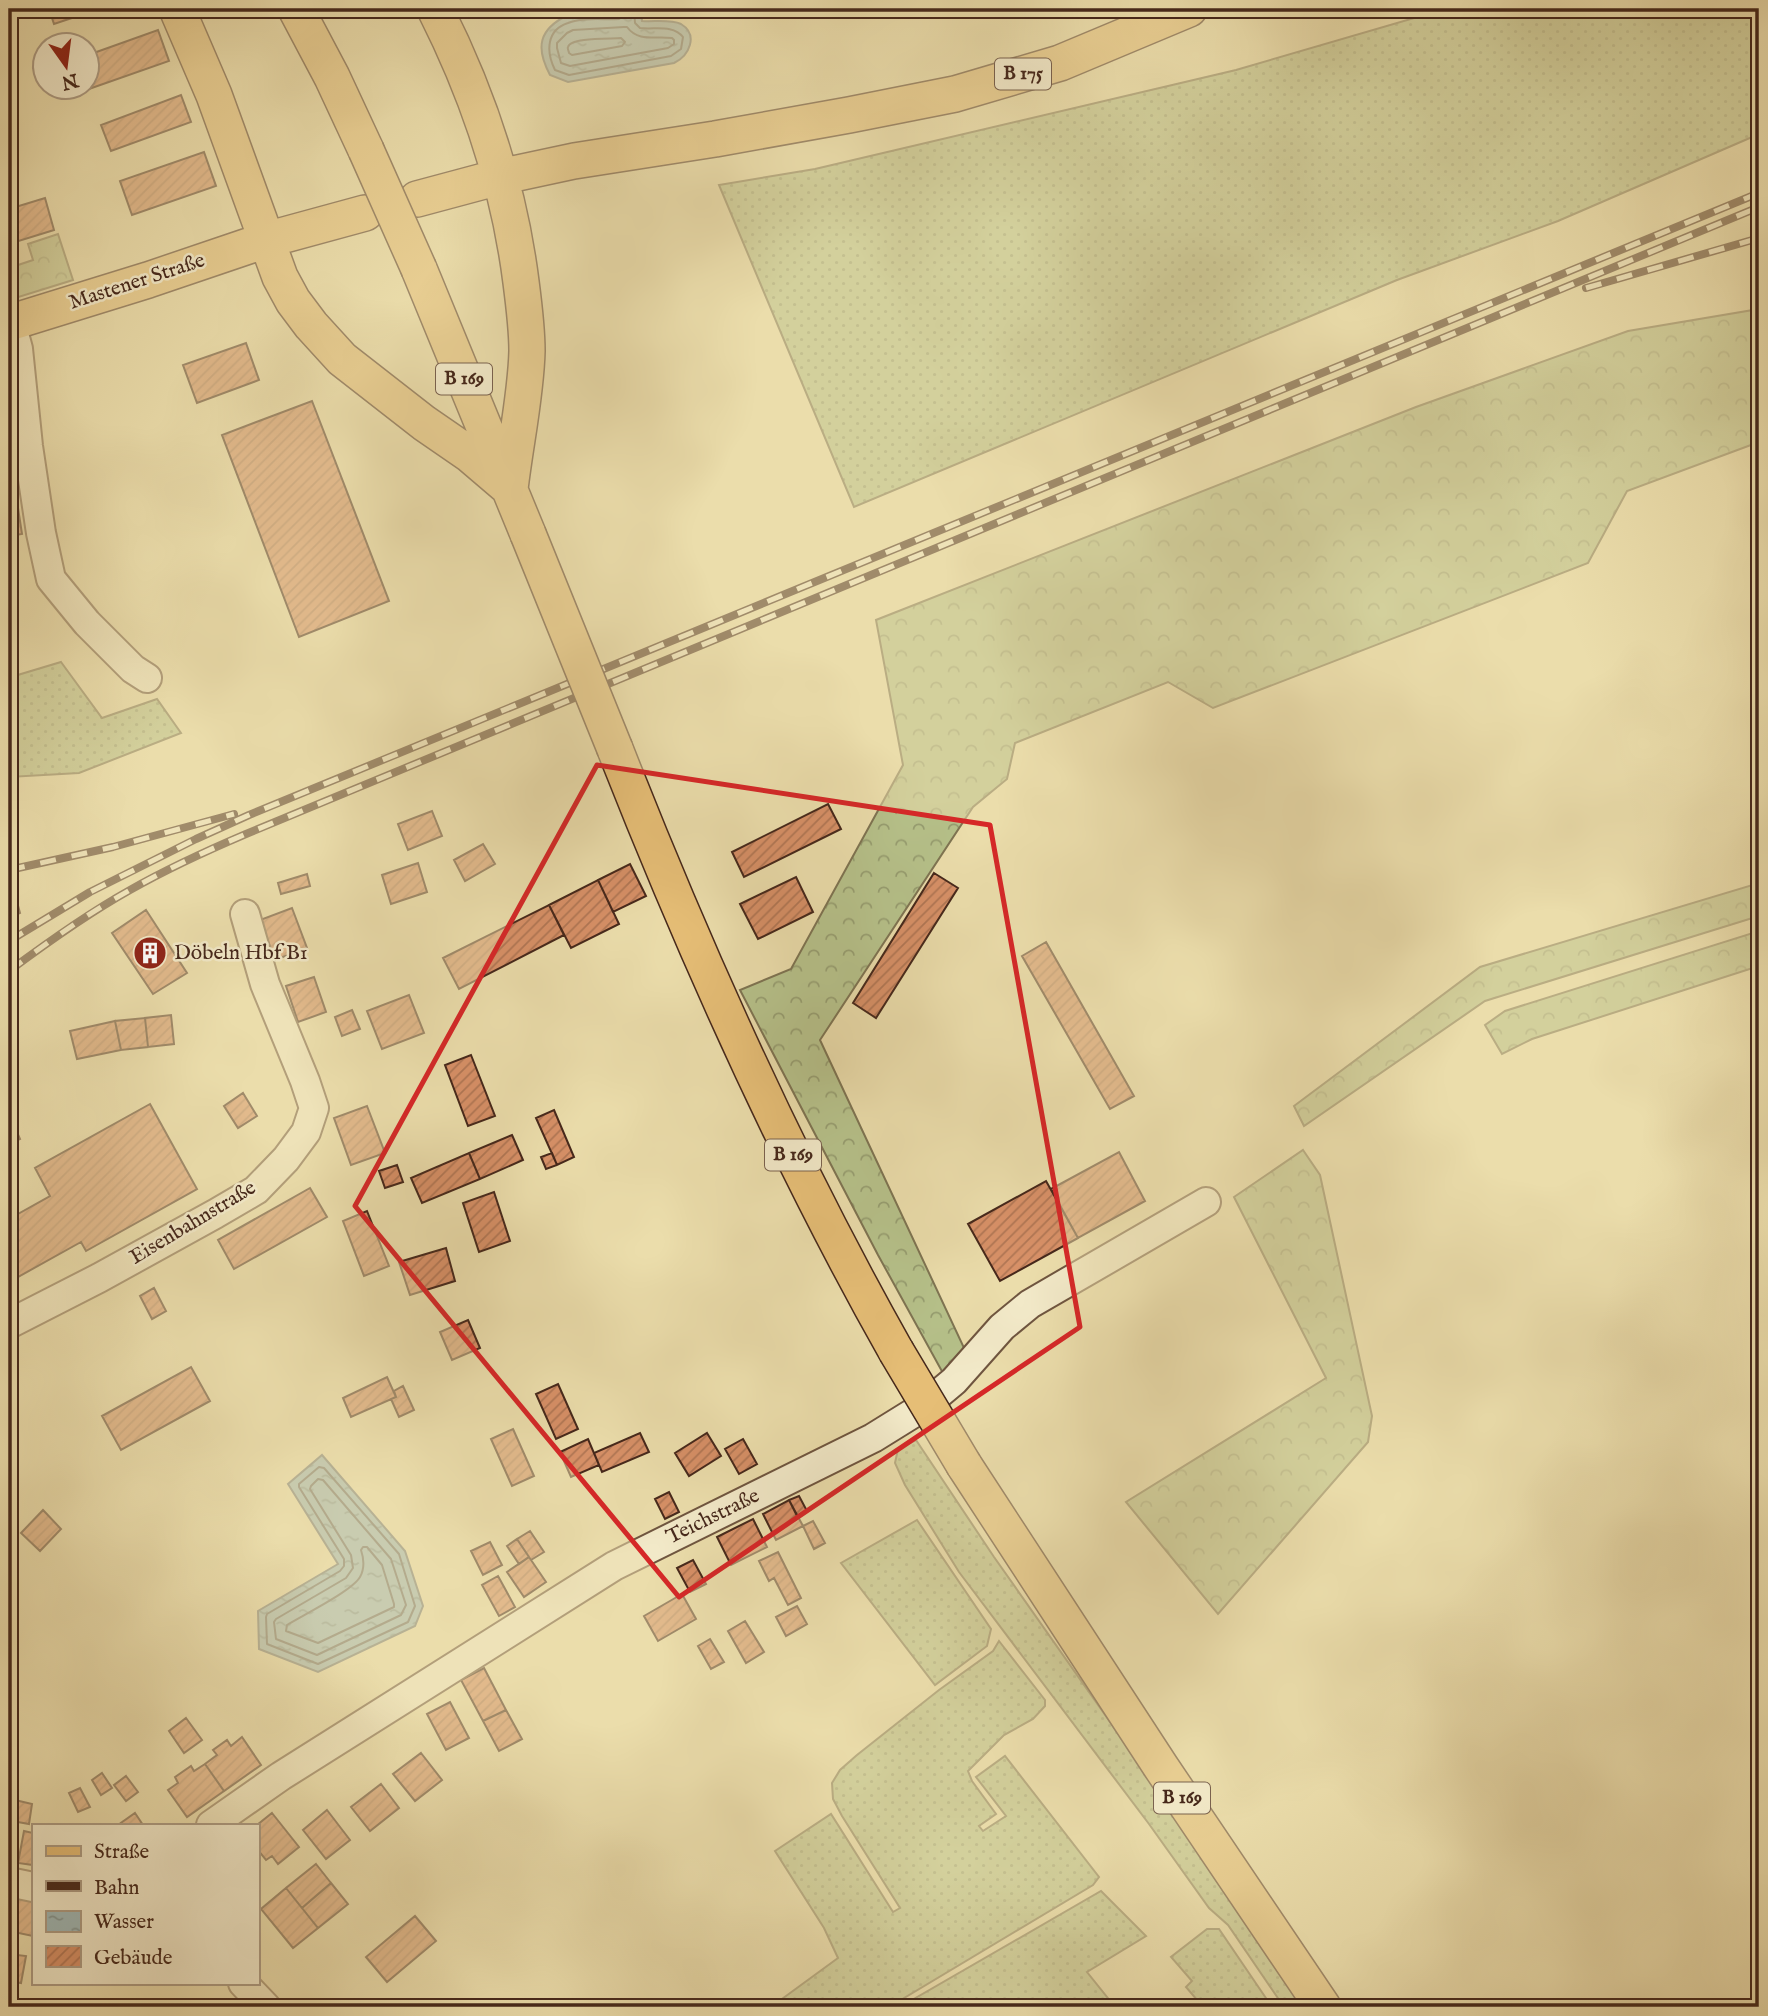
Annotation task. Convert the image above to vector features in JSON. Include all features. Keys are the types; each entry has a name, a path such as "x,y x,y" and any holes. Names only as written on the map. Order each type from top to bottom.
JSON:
{"main road":[{"path":"177,9 214,95 280,278 293,301 342,359 424,423 469,454 510,489"},
{"name":"B 169","path":"296,9 332,77 419,269 699,953 809,1188 861,1289 964,1465 1161,1767 1323,2007"},
{"path":"435,9 461,63 484,124 516,240 526,322 525,378 510,489"},
{"name":"B 175","path":"416,199 574,161 715,139 955,94 1060,63 1189,9"},
{"name":"Mastener Straße","path":"10,323 266,240 365,213"}],"street":[{"path":"10,323 18,349 28,446 51,579 87,623 133,669 146,678"},
{"name":"Eisenbahnstraße","path":"9,1324 99,1278 256,1190 286,1159 306,1132 314,1108 265,984 244,914"},
{"name":"Teichstraße","path":"212,1824 281,1776 614,1566 873,1438 923,1407 954,1381 1002,1327 1030,1304 1206,1202"},
{"path":"9,1882 32,1887"},
{"path":"244,1984 266,2007"}],"highlighted area":[{"path":"597,765 990,825 1080,1327 679,1597 355,1206"}],"green space":[{"path":"1445,9 1759,9 1759,134 1558,221 1397,280 854,507 719,185 815,169 1236,70"},
{"path":"58,234 73,280 9,300 9,268 33,260 28,244"},
{"path":"1759,309 1759,442 1627,491 1588,563 1213,708 1168,682 1015,743 1007,779 973,807 820,1040 965,1350 944,1375 878,1255 740,990 791,969 903,765 876,620 1416,407 1628,331"},
{"path":"61,662 102,718 157,699 181,733 79,773 9,777 9,674 11,677"},
{"path":"1759,883 1759,916 1485,1001 1304,1126 1294,1106 1480,967"},
{"path":"1759,931 1759,966 1532,1039 1502,1054 1485,1025 1505,1011"},
{"path":"1303,1150 1320,1175 1372,1416 1368,1442 1218,1614 1126,1502 1326,1378 1234,1197"},
{"path":"916,1440 1305,2007 1284,2007 1228,1925 1209,1908 959,1572 905,1485 895,1463 898,1449"},
{"path":"917,1520 991,1629 987,1646 935,1685 841,1563"},
{"path":"999,1641 1045,1700 1045,1706 1033,1719 1004,1735 968,1771 972,1781 996,1814 979,1826 983,1831 1006,1816 976,1777 1005,1756 1099,1877 1093,1885 889,2007 771,2007 838,1958 824,1928 775,1851 831,1814 893,1912 900,1908 842,1816 833,1799 832,1783 840,1770 857,1755 993,1651"},
{"path":"1101,1891 1146,1936 1087,1972 1115,2007 900,2007"},
{"path":"1207,1929 1219,1929 1272,2007 1203,2007 1186,1987 1192,1981 1171,1957"}],"water":[{"path":"641,11 642,21 672,22 681,24 686,29 691,39 684,56 674,63 568,82 550,75 542,56 542,40 558,20 568,15"},
{"path":"322,1455 405,1551 423,1606 415,1626 318,1672 259,1649 258,1611 338,1564 288,1484"}],"building":[{"path":"49,9 99,9 54,24"},
{"path":"158,30 169,61 102,84 102,50"},
{"path":"181,95 191,122 111,151 101,125"},
{"path":"204,152 216,186 132,215 120,181"},
{"path":"45,198 54,230 9,244 9,209"},
{"path":"246,343 259,380 197,403 183,365"},
{"path":"312,401 389,601 299,637 222,435"},
{"path":"16,495 22,534 9,536 9,496"},
{"path":"828,804 841,829 744,877 732,852"},
{"path":"432,811 442,836 408,850 398,824"},
{"path":"483,844 495,864 465,881 454,860"},
{"path":"418,863 427,892 391,904 382,875"},
{"path":"630,864 646,896 613,912 598,880"},
{"path":"934,873 958,888 876,1018 853,1003"},
{"path":"307,874 310,886 281,894 278,883"},
{"path":"796,877 813,912 758,939 740,904"},
{"path":"598,880 619,924 571,948 549,905"},
{"path":"14,891 20,913 9,918 9,892"},
{"path":"549,905 564,935 459,989 443,958"},
{"path":"292,908 307,948 275,960 260,920"},
{"name":"Döbeln Hbf B1","path":"146,910 187,973 153,994 112,933"},
{"path":"1046,942 1134,1096 1110,1109 1022,956"},
{"path":"314,977 326,1012 298,1022 286,986"},
{"path":"409,995 424,1033 382,1049 367,1011"},
{"path":"352,1010 360,1029 342,1036 335,1017"},
{"path":"171,1015 174,1044 148,1047 145,1018"},
{"path":"145,1018 148,1047 121,1050 115,1021"},
{"path":"115,1021 121,1050 77,1059 70,1031"},
{"path":"471,1055 495,1116 468,1126 445,1065"},
{"path":"243,1093 257,1116 238,1128 224,1106"},
{"path":"150,1104 197,1189 86,1251 81,1242 9,1282 9,1219 50,1196 35,1168"},
{"path":"367,1106 385,1153 351,1165 334,1118"},
{"path":"554,1110 574,1157 557,1165 536,1118"},
{"path":"16,1130 20,1139 9,1144 9,1134"},
{"path":"512,1135 523,1160 480,1179 469,1153"},
{"path":"1119,1152 1145,1201 1078,1238 1051,1189"},
{"path":"469,1153 480,1179 422,1203 411,1178"},
{"path":"552,1153 557,1165 546,1169 541,1157"},
{"path":"397,1165 403,1182 385,1188 379,1171"},
{"path":"1046,1181 1078,1238 1000,1281 968,1224"},
{"path":"310,1188 327,1217 234,1269 218,1240"},
{"path":"494,1192 510,1241 479,1252 463,1203"},
{"path":"367,1211 389,1266 364,1276 343,1221"},
{"path":"446,1248 455,1281 410,1295 399,1262"},
{"path":"154,1288 166,1311 152,1319 140,1296"},
{"path":"468,1320 480,1348 452,1360 440,1332"},
{"path":"191,1367 210,1401 121,1450 102,1416"},
{"path":"387,1377 396,1397 351,1417 343,1398"},
{"path":"558,1384 578,1429 556,1439 536,1394"},
{"path":"403,1386 414,1410 399,1417 391,1399 396,1397 394,1391"},
{"path":"513,1429 534,1476 512,1486 491,1439"},
{"path":"640,1433 649,1452 602,1472 594,1453"},
{"path":"707,1433 721,1456 689,1476 675,1453"},
{"path":"588,1439 599,1465 571,1477 560,1452"},
{"path":"743,1439 757,1464 739,1474 725,1449"},
{"path":"669,1492 679,1512 665,1519 655,1499"},
{"path":"799,1496 807,1511 797,1516 789,1500"},
{"path":"789,1500 803,1526 776,1540 763,1514"},
{"path":"43,1510 61,1529 40,1551 21,1533"},
{"path":"753,1519 767,1547 731,1565 717,1537"},
{"path":"813,1521 825,1543 814,1549 803,1526"},
{"path":"530,1531 544,1552 531,1560 517,1539"},
{"path":"517,1539 529,1557 519,1564 507,1546"},
{"path":"490,1542 502,1565 483,1575 471,1551"},
{"path":"778,1552 801,1598 788,1605 774,1578 769,1581 759,1561"},
{"path":"529,1557 546,1582 524,1597 507,1572"},
{"path":"693,1560 706,1584 690,1592 677,1568"},
{"path":"498,1576 515,1607 499,1616 482,1585"},
{"path":"682,1594 696,1619 658,1641 644,1616"},
{"path":"797,1606 807,1624 786,1636 776,1617"},
{"path":"745,1621 764,1652 746,1663 728,1631"},
{"path":"710,1639 724,1662 711,1669 698,1646"},
{"path":"484,1668 506,1710 483,1721 461,1680"},
{"path":"450,1702 469,1738 446,1750 427,1714"},
{"path":"506,1710 522,1739 499,1751 483,1721"},
{"path":"186,1718 202,1740 184,1753 169,1731"},
{"path":"242,1737 261,1765 224,1791 205,1764 217,1755 213,1750 227,1740 231,1746"},
{"path":"421,1753 442,1780 415,1801 393,1774"},
{"path":"205,1764 224,1791 187,1817 168,1790 178,1783 175,1777 191,1766 194,1771"},
{"path":"102,1773 112,1788 101,1795 92,1780"},
{"path":"126,1776 138,1792 126,1801 114,1785"},
{"path":"381,1784 399,1808 370,1831 351,1807"},
{"path":"80,1788 90,1807 78,1812 69,1793"},
{"path":"15,1800 32,1804 29,1824 12,1821"},
{"path":"327,1810 350,1840 326,1859 303,1830"},
{"path":"135,1813 142,1824 119,1824"},
{"path":"272,1813 299,1847 278,1864 272,1856 266,1860 259,1851 258,1824"},
{"path":"24,1831 32,1833 32,1865 18,1863"},
{"path":"316,1864 331,1883 302,1908 286,1888"},
{"path":"331,1883 348,1904 318,1928 302,1908"},
{"path":"286,1888 318,1928 293,1948 261,1909"},
{"path":"12,1897 32,1901 32,1936 9,1931"},
{"path":"415,1916 436,1941 387,1982 366,1957"},
{"path":"9,1954 26,1956 21,1983 9,1981"}],"railway":[{"path":"9,941 90,892 249,815 1759,193"},
{"path":"9,971 114,899 231,840 1759,207"},
{"path":"1586,288 1759,238"},
{"path":"9,870 113,847 234,814"}],"place":[{"name":"Döbeln Hbf B1","path":"150,953"}]}
